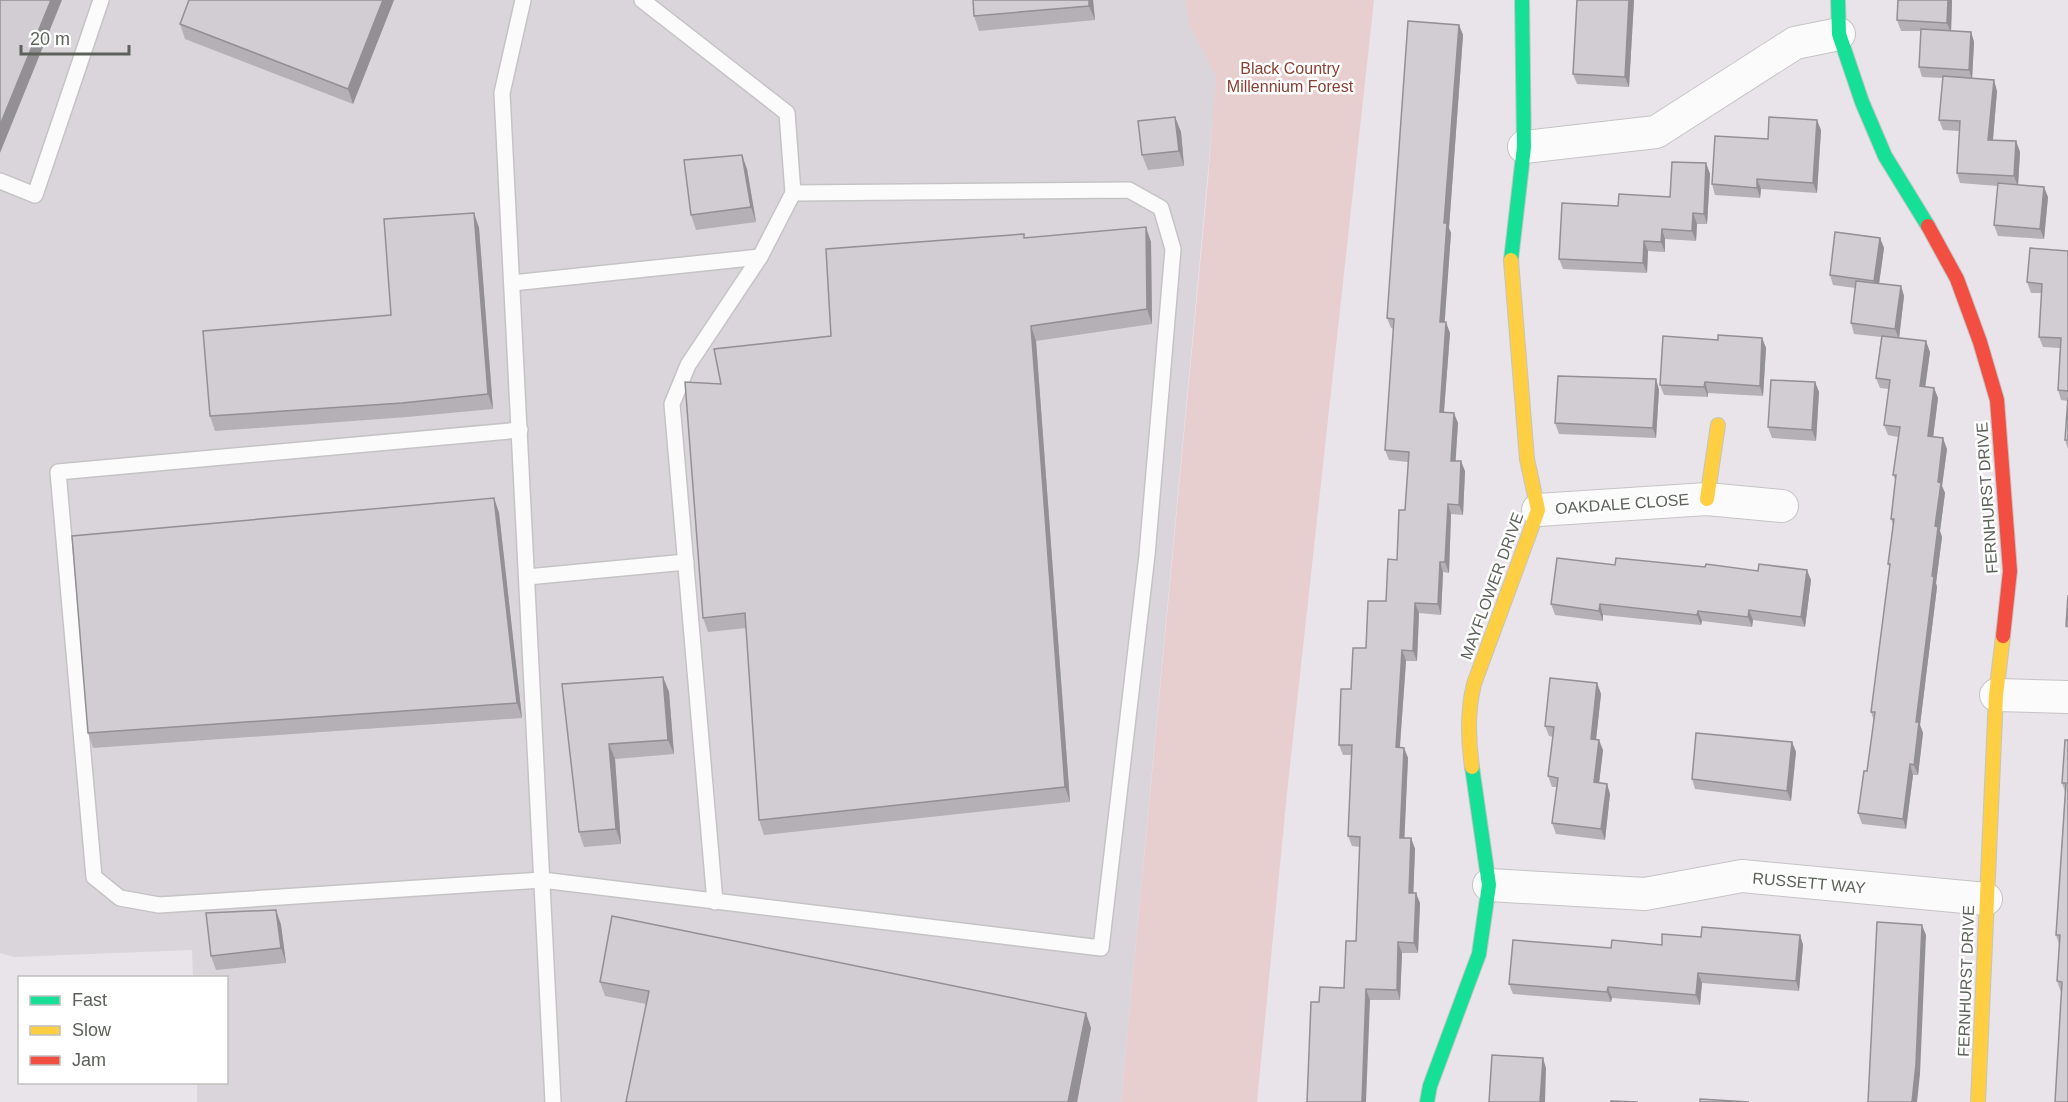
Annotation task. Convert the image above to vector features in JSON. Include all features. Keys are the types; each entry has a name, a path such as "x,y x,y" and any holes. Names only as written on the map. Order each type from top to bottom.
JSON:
{"street":[{"name":"MAYFLOWER DRIVE","path":"1427,1102 1430,1086 1479,954 1489,885 1469,743 1469,704 1474,684 1538,510 1527,459 1511,263 1524,147 1522,0"},
{"name":"FERNHURST DRIVE","path":"1838,0 1839,33 1862,102 1885,156 1920,211 1957,279 1980,342 1997,400 2010,571 1996,695 1978,1102"},
{"path":"1524,147 1656,132 1796,43 1839,33"},
{"name":"OAKDALE CLOSE","path":"1707,499 1718,425"},
{"name":"OAKDALE CLOSE","path":"1538,510 1707,499 1782,506"},
{"path":"1996,695 2068,697"},
{"name":"RUSSETT WAY","path":"1489,885 1645,894 1742,876 1986,899"}],"lane":[{"path":"0,181 35,195 101,0"},
{"path":"523,0 502,93 553,1102"},
{"path":"642,0 787,113 794,193 760,257 688,365 672,404 715,902"},
{"path":"520,430 58,472 94,877 120,898 159,904 542,880 1101,948 1147,555 1173,249 1161,208 1129,190 794,193"},
{"path":"512,283 760,257"},
{"path":"527,577 686,562"}],"shaded area":[{"path":"0,0 1224,0 1121,1102 197,1102 197,1084 228,1084 228,976 193,976 192,950 14,957 0,953"}],"green space":[{"name":"Black Country Millennium Forest","path":"1185,0 1374,0 1287,793 1257,1102 1121,1102 1216,77 1189,24"}],"building":[{"path":"0,0 51,0 0,125"},
{"path":"189,0 383,0 348,89 180,24"},
{"path":"973,0 1089,0 1089,6 974,16"},
{"path":"1577,0 1629,0 1625,77 1573,74"},
{"path":"1898,0 1948,0 1947,23 1897,20"},
{"path":"1408,21 1459,25 1444,223 1447,223 1440,322 1446,322 1440,412 1454,413 1451,461 1461,461 1459,505 1448,504 1445,562 1440,562 1438,604 1415,603 1413,651 1402,650 1396,747 1404,748 1400,838 1411,838 1409,893 1416,893 1414,943 1398,942 1397,990 1366,989 1362,1102 1307,1102 1311,1002 1319,1002 1320,987 1344,988 1346,941 1356,941 1360,837 1348,836 1352,745 1339,745 1341,689 1351,689 1353,648 1366,648 1368,601 1386,601 1388,559 1397,560 1399,510 1405,510 1409,452 1385,450 1394,319 1387,318"},
{"path":"1921,29 1971,32 1969,70 1919,67"},
{"path":"1943,76 1994,80 1988,140 2016,141 2014,176 1957,173 1960,121 1939,120"},
{"path":"1175,117 1179,151 1142,155 1138,121"},
{"path":"1769,117 1817,120 1813,183 1757,179 1757,188 1712,184 1715,136 1768,139"},
{"path":"742,155 751,207 691,215 684,160"},
{"path":"1672,162 1706,163 1704,214 1693,213 1692,231 1662,229 1661,242 1644,241 1643,263 1559,259 1562,203 1618,206 1619,194 1670,197"},
{"path":"1998,183 2044,187 2040,229 1994,225"},
{"path":"474,213 488,394 402,403 210,416 203,331 391,315 384,219"},
{"path":"1146,227 1147,309 1031,326 1065,787 759,820 745,613 703,618 685,382 721,384 714,349 831,336 826,249 1024,234 1024,238"},
{"path":"1835,232 1880,238 1874,281 1830,275"},
{"path":"2030,248 2068,251 2068,391 2058,390 2061,338 2039,337 2042,284 2027,282"},
{"path":"1856,281 1901,286 1895,329 1851,323"},
{"path":"1718,335 1762,338 1760,386 1705,382 1704,387 1660,385 1663,336 1718,340"},
{"path":"1882,336 1926,341 1920,386 1934,388 1928,436 1943,438 1938,482 1941,483 1935,526 1938,527 1932,576 1934,577 1916,722 1919,722 1914,765 1910,764 1903,819 1858,813 1864,771 1867,771 1875,712 1871,712 1890,564 1888,564 1894,519 1891,519 1896,475 1893,475 1900,427 1884,425 1890,380 1876,378"},
{"path":"1558,376 1656,379 1653,428 1555,423"},
{"path":"1771,380 1815,382 1812,430 1768,427"},
{"path":"2068,397 2068,440 2065,440"},
{"path":"494,498 517,703 88,733 72,536"},
{"path":"1557,558 1615,565 1616,558 1705,567 1706,564 1758,571 1759,564 1807,570 1801,617 1749,610 1748,617 1698,611 1697,615 1600,604 1599,611 1551,604"},
{"path":"2068,595 2068,627 2066,626"},
{"path":"663,677 668,740 609,744 616,829 579,832 562,684"},
{"path":"1550,678 1597,683 1591,739 1599,740 1594,782 1607,784 1601,829 1552,823 1558,778 1548,776 1554,727 1545,726"},
{"path":"1696,733 1792,742 1787,791 1692,779"},
{"path":"2065,740 2068,740 2068,1102 2055,1102 2062,982 2057,981 2060,935 2056,935 2066,783 2062,783"},
{"path":"276,910 281,948 211,956 206,913"},
{"path":"612,916 1086,1013 1068,1102 626,1102 649,991 600,982"},
{"path":"1877,922 1922,925 1916,1064 1912,1102 1868,1102"},
{"path":"1702,927 1800,935 1796,981 1698,973 1696,995 1608,987 1607,992 1509,984 1513,940 1611,948 1612,940 1662,945 1662,934 1701,937"},
{"path":"1492,1055 1543,1058 1540,1102 1489,1102"},
{"path":"1700,1099 1749,1102 1700,1102"}],"traffic: fast":[{"path":"1511,260 1524,147 1522,0"},
{"path":"1838,0 1839,34 1862,102 1885,156 1928,226"},
{"path":"1427,1102 1430,1086 1479,954 1489,885 1472,767"}],"traffic: slow":[{"path":"1472,767 1469,726 1474,684 1538,510 1527,459 1511,260"},
{"path":"1707,499 1718,425"},
{"path":"1978,1102 1996,695 2003,636"}],"traffic: jam":[{"path":"1928,226 1957,279 1980,342 1997,400 2010,571 2003,636"}]}
